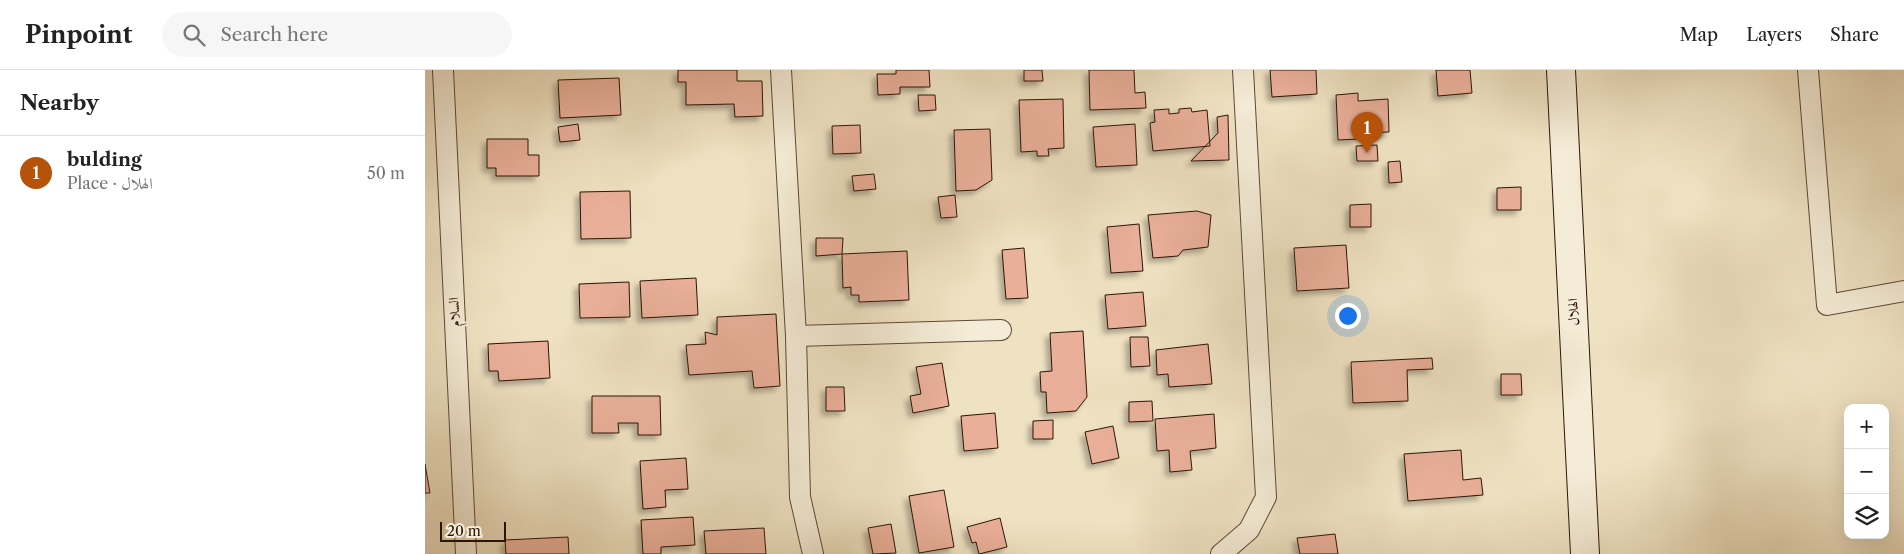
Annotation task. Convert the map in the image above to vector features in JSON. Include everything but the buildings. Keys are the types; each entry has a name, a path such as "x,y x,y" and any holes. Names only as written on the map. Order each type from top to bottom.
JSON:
{"street":[{"name":"السلام","path":"443,70 466,554"},
{"path":"781,70 796,336 800,498 813,554"},
{"path":"1221,554 1249,530 1266,497 1243,70"},
{"name":"الهلال","path":"1561,70 1585,554"},
{"path":"1808,70 1827,305 1904,291"},
{"path":"796,336 1001,330"}],"place":[{"name":"bulding","path":"1367,153"}]}
